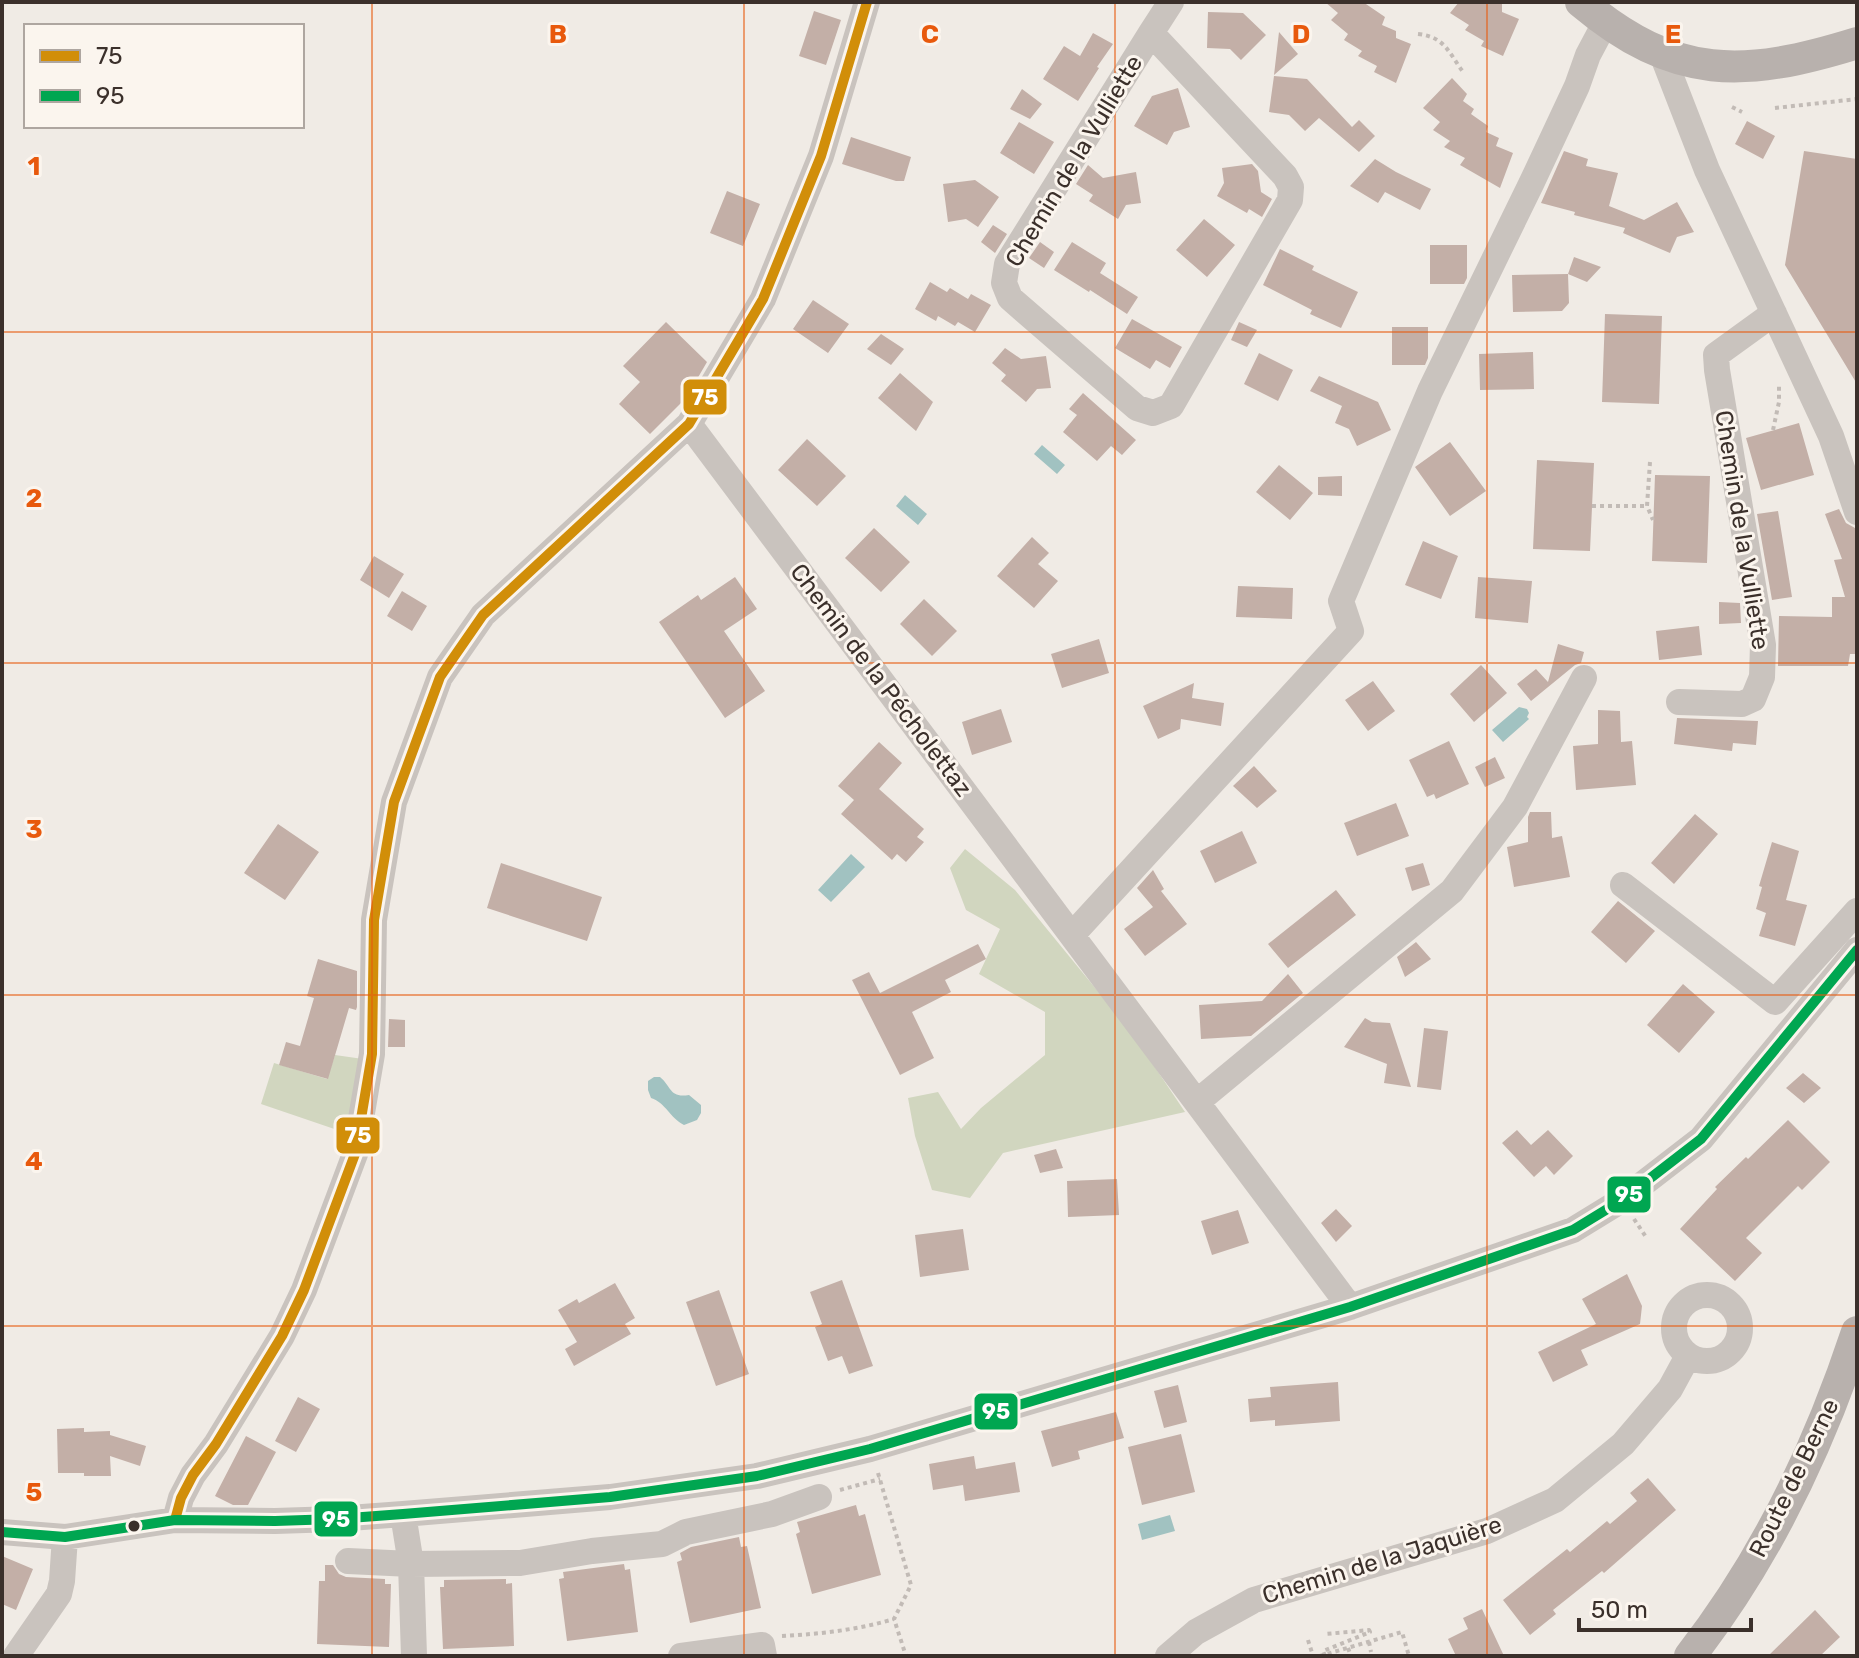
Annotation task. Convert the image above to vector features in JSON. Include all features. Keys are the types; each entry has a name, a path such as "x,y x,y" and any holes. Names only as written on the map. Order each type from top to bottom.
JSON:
{"main road":[{"path":"1581,2 1605,23 1637,42 1662,54 1698,63 1744,67 1803,58 1857,43"},
{"name":"Route de Berne","path":"1690,1656 1728,1602 1780,1515 1825,1420 1857,1332"}],"street":[{"path":"175,1520 181,1498 193,1475 216,1444 282,1336 304,1290 355,1154 372,1054 374,920 394,802 440,677 483,615 689,424 763,299 821,156 867,2"},
{"name":"Chemin de la Vulliette","path":"1151,33 1285,176 1291,187 1290,200 1171,406 1153,413 1137,408 1010,298 1004,283 1007,264 1151,33 1171,2"},
{"path":"1072,935 1351,631 1341,601 1430,391 1605,23"},
{"path":"1662,54 1707,170 1831,436 1857,512"},
{"name":"Chemin de la Vulliette","path":"1679,702 1742,704 1753,699 1762,677 1763,645 1716,355 1774,313"},
{"name":"Chemin de la Pécholettaz","path":"689,424 1350,1307"},
{"path":"1197,1102 1452,891 1515,807 1584,678"},
{"path":"1623,885 1775,1002 1857,911"},
{"path":"2,1532 65,1537 175,1520 321,1520 403,1514 610,1497 757,1476 870,1449 1350,1307 1573,1230 1622,1200 1701,1139 1857,950"},
{"name":"Chemin de la Jaquière","path":"1168,1656 1196,1632 1254,1600 1487,1531 1555,1500 1623,1444 1670,1389 1688,1356"},
{"path":"348,1561 520,1563 662,1544 686,1532 772,1514 819,1497"},
{"path":"403,1514 411,1564 414,1656"},
{"path":"16,1656 59,1594 65,1537"},
{"path":"681,1656 763,1651"}],"path":[{"path":"1418,34 1444,44 1464,73"},
{"path":"1775,108 1857,99"},
{"path":"1732,107 1742,112"},
{"path":"1773,430 1780,377"},
{"path":"1650,462 1647,506 1653,520"},
{"path":"1592,506 1647,506"},
{"path":"877,1469 911,1585 894,1619 906,1656"},
{"path":"819,1497 880,1479"},
{"path":"763,1651 773,1637 866,1627 894,1619"},
{"path":"1326,1634 1370,1632 1323,1651 1323,1656 1402,1632 1409,1656"},
{"path":"1308,1640 1313,1656"},
{"path":"1369,1642 1371,1652"},
{"path":"1348,1648 1351,1656"}],"green space":[{"path":"965,849 1015,890 1132,1033 1185,1112 1003,1153 970,1198 932,1190 915,1136 908,1098 938,1092 961,1129 981,1108 1045,1055 1045,1012 979,974 1000,929 966,910 950,868"},
{"path":"335,1055 363,1059 352,1135 261,1104 274,1063 327,1079"}],"water":[{"path":"1042,445 1065,465 1057,474 1034,454"},
{"path":"905,495 927,514 918,525 896,506"},
{"path":"1519,707 1527,709 1529,719 1503,742 1492,730"},
{"path":"851,854 865,867 831,902 818,890"},
{"path":"660,1077 674,1093 689,1095 701,1105 697,1120 684,1125 661,1103 651,1098 648,1081"},
{"path":"1170,1515 1175,1531 1142,1540 1138,1524"}],"building":[{"path":"1325,2 1363,2 1385,17 1382,25 1396,31 1396,38 1411,44 1396,83 1374,72 1377,66 1358,56 1362,51 1344,40 1348,34 1331,20 1338,13"},
{"path":"1459,2 1502,2 1502,12 1519,19 1503,56 1481,46 1484,41 1465,30 1469,25 1450,13"},
{"path":"814,11 841,20 826,65 799,56"},
{"path":"1208,12 1243,13 1266,35 1241,60 1230,49 1207,48"},
{"path":"1279,32 1298,54 1274,75"},
{"path":"1093,33 1113,44 1078,101 1043,79 1064,46 1080,56"},
{"path":"1274,76 1307,79 1352,127 1359,120 1375,136 1359,152 1319,118 1305,131 1289,115 1269,112"},
{"path":"1452,78 1467,94 1463,101 1474,109 1471,114 1488,126 1486,132 1499,138 1496,146 1513,153 1500,188 1460,165 1465,158 1444,147 1450,141 1433,130 1440,122 1423,108"},
{"path":"1178,88 1190,127 1174,132 1167,145 1134,126 1152,96"},
{"path":"1022,89 1042,104 1030,119 1010,109"},
{"path":"1747,121 1775,136 1763,159 1735,144"},
{"path":"1019,122 1054,142 1034,174 1000,153"},
{"path":"851,137 911,157 904,181 842,164"},
{"path":"1564,151 1588,159 1586,166 1618,173 1609,206 1644,220 1677,202 1694,232 1677,237 1670,253 1623,233 1625,228 1541,203"},
{"path":"1804,151 1857,159 1857,384 1785,265"},
{"path":"1375,159 1431,189 1420,210 1385,192 1378,203 1350,186"},
{"path":"1252,164 1258,171 1261,192 1272,199 1262,217 1249,209 1247,213 1217,196 1224,183 1222,168"},
{"path":"1088,165 1103,178 1136,172 1141,203 1126,205 1118,219 1089,201 1093,195 1076,184"},
{"path":"975,180 999,197 978,227 966,219 948,222 943,184"},
{"path":"727,191 760,204 743,246 710,233"},
{"path":"1204,219 1235,245 1207,277 1176,250"},
{"path":"993,225 1007,234 995,253 981,242"},
{"path":"1040,242 1054,252 1044,268 1029,258"},
{"path":"1072,242 1106,263 1100,273 1138,297 1127,314 1054,270"},
{"path":"1430,245 1467,245 1467,278 1464,284 1430,284"},
{"path":"1280,249 1314,266 1312,270 1358,292 1341,328 1310,314 1312,310 1263,285"},
{"path":"1574,257 1601,267 1587,282 1568,274"},
{"path":"1568,274 1569,303 1562,311 1513,312 1512,275"},
{"path":"930,282 947,292 950,288 968,299 971,294 991,305 975,332 958,322 955,326 938,316 936,321 915,309"},
{"path":"813,300 849,324 828,353 793,329"},
{"path":"1605,314 1662,316 1659,404 1602,402"},
{"path":"1132,319 1182,347 1170,368 1156,360 1150,369 1115,348"},
{"path":"666,322 707,362 686,398 650,434 619,404 640,382 623,366"},
{"path":"1239,322 1257,330 1247,347 1231,340"},
{"path":"1392,327 1428,327 1428,358 1425,365 1392,365"},
{"path":"881,334 904,349 891,365 867,349"},
{"path":"1005,348 1021,359 1046,356 1051,388 1037,389 1026,402 1001,381 1006,375 992,363"},
{"path":"1533,352 1534,389 1480,390 1479,354"},
{"path":"1259,353 1293,370 1278,401 1244,384"},
{"path":"900,373 933,402 916,431 878,398"},
{"path":"1319,376 1378,402 1391,430 1357,446 1349,429 1335,423 1342,406 1310,391"},
{"path":"1083,393 1136,440 1122,455 1111,446 1097,461 1063,432 1077,415 1069,409"},
{"path":"1799,423 1814,475 1761,490 1746,438"},
{"path":"807,439 846,476 817,506 778,470"},
{"path":"1450,442 1486,491 1450,516 1415,467"},
{"path":"1537,460 1594,463 1590,551 1533,549"},
{"path":"1279,465 1313,493 1290,520 1256,492"},
{"path":"1655,475 1710,476 1707,563 1652,561"},
{"path":"1342,476 1342,496 1318,495 1318,477"},
{"path":"1839,509 1846,523 1855,528 1857,534 1857,654 1850,654 1848,666 1778,666 1779,616 1832,617 1832,597 1845,597 1834,560 1842,559 1825,514"},
{"path":"1778,511 1792,597 1772,600 1757,514"},
{"path":"874,528 910,562 881,592 845,558"},
{"path":"1032,537 1049,553 1038,564 1058,581 1034,608 997,576"},
{"path":"1423,541 1458,556 1441,599 1405,585"},
{"path":"374,556 404,574 389,598 360,580"},
{"path":"735,577 757,609 724,631 765,691 725,718 659,622 698,595 701,600"},
{"path":"1478,577 1532,581 1528,623 1475,618"},
{"path":"1238,586 1293,588 1292,619 1236,617"},
{"path":"402,591 427,606 412,631 387,616"},
{"path":"924,599 957,631 932,656 900,624"},
{"path":"1719,602 1740,603 1741,623 1719,624"},
{"path":"1699,626 1702,655 1659,660 1656,631"},
{"path":"1099,639 1109,673 1062,688 1051,654"},
{"path":"1558,644 1584,652 1581,663 1531,701 1517,684 1536,669 1548,682"},
{"path":"1481,665 1507,693 1474,722 1450,694"},
{"path":"1373,681 1395,711 1368,731 1345,700"},
{"path":"1194,683 1192,698 1224,703 1221,726 1181,719 1180,729 1158,739 1143,706"},
{"path":"1001,709 1012,742 972,755 962,722"},
{"path":"1598,710 1620,711 1621,742 1632,741 1636,785 1576,790 1573,746 1598,744"},
{"path":"1677,718 1758,721 1756,745 1733,743 1732,751 1674,744"},
{"path":"1449,741 1469,784 1436,799 1434,794 1427,797 1409,760"},
{"path":"879,742 902,763 879,789 924,829 917,837 924,842 906,862 897,854 892,860 841,814 854,800 838,786"},
{"path":"1495,757 1505,778 1485,787 1475,767"},
{"path":"1254,766 1277,791 1257,808 1233,786"},
{"path":"1396,803 1409,836 1357,856 1344,823"},
{"path":"1530,812 1551,812 1552,838 1562,836 1570,877 1514,887 1507,847 1528,842"},
{"path":"1695,814 1718,834 1674,884 1651,863"},
{"path":"278,824 319,852 285,900 244,873"},
{"path":"1242,831 1257,863 1215,883 1200,851"},
{"path":"1772,842 1799,851 1786,900 1807,905 1795,946 1759,936 1766,913 1756,909 1762,887 1759,886"},
{"path":"501,863 602,897 587,941 487,908"},
{"path":"1423,863 1430,885 1412,891 1405,868"},
{"path":"1153,870 1164,889 1161,891 1187,924 1145,956 1124,929 1153,907 1137,888"},
{"path":"1336,890 1356,915 1288,968 1268,944"},
{"path":"1618,901 1655,931 1626,963 1591,932"},
{"path":"1416,942 1431,959 1405,977 1397,957"},
{"path":"978,944 986,959 945,980 951,992 912,1012 934,1058 900,1075 852,980 869,972 880,993"},
{"path":"318,959 357,971 357,1007 356,1010 349,1008 328,1079 279,1065 286,1042 300,1046 314,998 307,996"},
{"path":"1288,974 1303,993 1251,1036 1201,1039 1199,1005 1262,1001"},
{"path":"1683,984 1715,1012 1679,1053 1647,1025"},
{"path":"1365,1018 1372,1022 1390,1023 1411,1087 1384,1083 1387,1064 1344,1047"},
{"path":"389,1019 405,1020 405,1047 388,1047"},
{"path":"1424,1028 1448,1031 1441,1090 1417,1087"},
{"path":"1803,1073 1821,1088 1804,1103 1786,1088"},
{"path":"1788,1120 1830,1162 1802,1190 1798,1186 1746,1238 1762,1253 1735,1281 1680,1229 1717,1189 1715,1187"},
{"path":"1517,1130 1531,1145 1548,1130 1573,1156 1554,1175 1546,1166 1534,1177 1502,1143"},
{"path":"1056,1149 1063,1168 1040,1173 1034,1155"},
{"path":"1117,1179 1119,1215 1068,1217 1067,1181"},
{"path":"1336,1209 1352,1226 1336,1242 1321,1223"},
{"path":"1238,1210 1249,1243 1212,1255 1201,1221"},
{"path":"963,1229 969,1270 920,1277 915,1235"},
{"path":"1627,1274 1642,1306 1640,1324 1581,1350 1588,1365 1553,1382 1538,1352 1596,1324 1582,1299"},
{"path":"842,1280 873,1366 849,1374 842,1356 828,1361 815,1327 822,1324 810,1292"},
{"path":"615,1283 635,1318 625,1324 631,1334 574,1366 565,1349 577,1342 558,1310 577,1299 579,1303"},
{"path":"719,1290 749,1374 716,1386 686,1302"},
{"path":"1338,1382 1340,1421 1275,1426 1275,1420 1250,1422 1248,1399 1271,1397 1270,1387"},
{"path":"1178,1385 1187,1422 1164,1428 1154,1391"},
{"path":"298,1397 320,1409 296,1452 275,1441"},
{"path":"1116,1412 1124,1438 1078,1451 1080,1459 1052,1467 1041,1431"},
{"path":"84,1428 84,1432 110,1431 110,1435 146,1446 140,1466 110,1456 111,1476 58,1473 57,1429"},
{"path":"1181,1434 1195,1492 1142,1505 1128,1447"},
{"path":"246,1436 276,1452 248,1505 233,1505 215,1496"},
{"path":"974,1456 976,1469 1015,1462 1020,1492 965,1501 963,1485 933,1490 929,1464"},
{"path":"1648,1478 1676,1510 1604,1573 1602,1571 1553,1610 1556,1614 1530,1635 1503,1600 1567,1549 1570,1552 1607,1521 1610,1524 1637,1501 1630,1493"},
{"path":"856,1505 859,1516 865,1514 881,1575 812,1594 796,1534 800,1532 797,1522"},
{"path":"739,1537 741,1547 747,1546 761,1608 690,1623 677,1562 682,1560 680,1553 691,1547"},
{"path":"2,1556 33,1569 16,1610 2,1604"},
{"path":"624,1564 625,1570 630,1569 638,1632 567,1641 559,1579 564,1578 563,1572"},
{"path":"325,1565 333,1565 339,1574 346,1577 385,1579 385,1584 391,1584 389,1647 317,1644 319,1581 325,1581"},
{"path":"506,1579 506,1584 512,1583 514,1646 443,1649 440,1587 444,1587 444,1580"},
{"path":"1482,1609 1504,1656 1456,1656 1448,1639 1468,1629 1463,1618"},
{"path":"1815,1610 1840,1637 1820,1656 1768,1656"}],"transit line":[{"name":"75","path":"175,1520 181,1498 193,1475 216,1444 282,1336 304,1290 355,1154 372,1054 374,920 394,802 440,677 483,615 689,424 763,299 821,156 867,2"},
{"name":"95","path":"2,1532 65,1537 175,1520 336,1519 610,1497 757,1476 870,1449 1350,1307 1573,1230 1622,1200 1701,1139 1857,950"}]}
